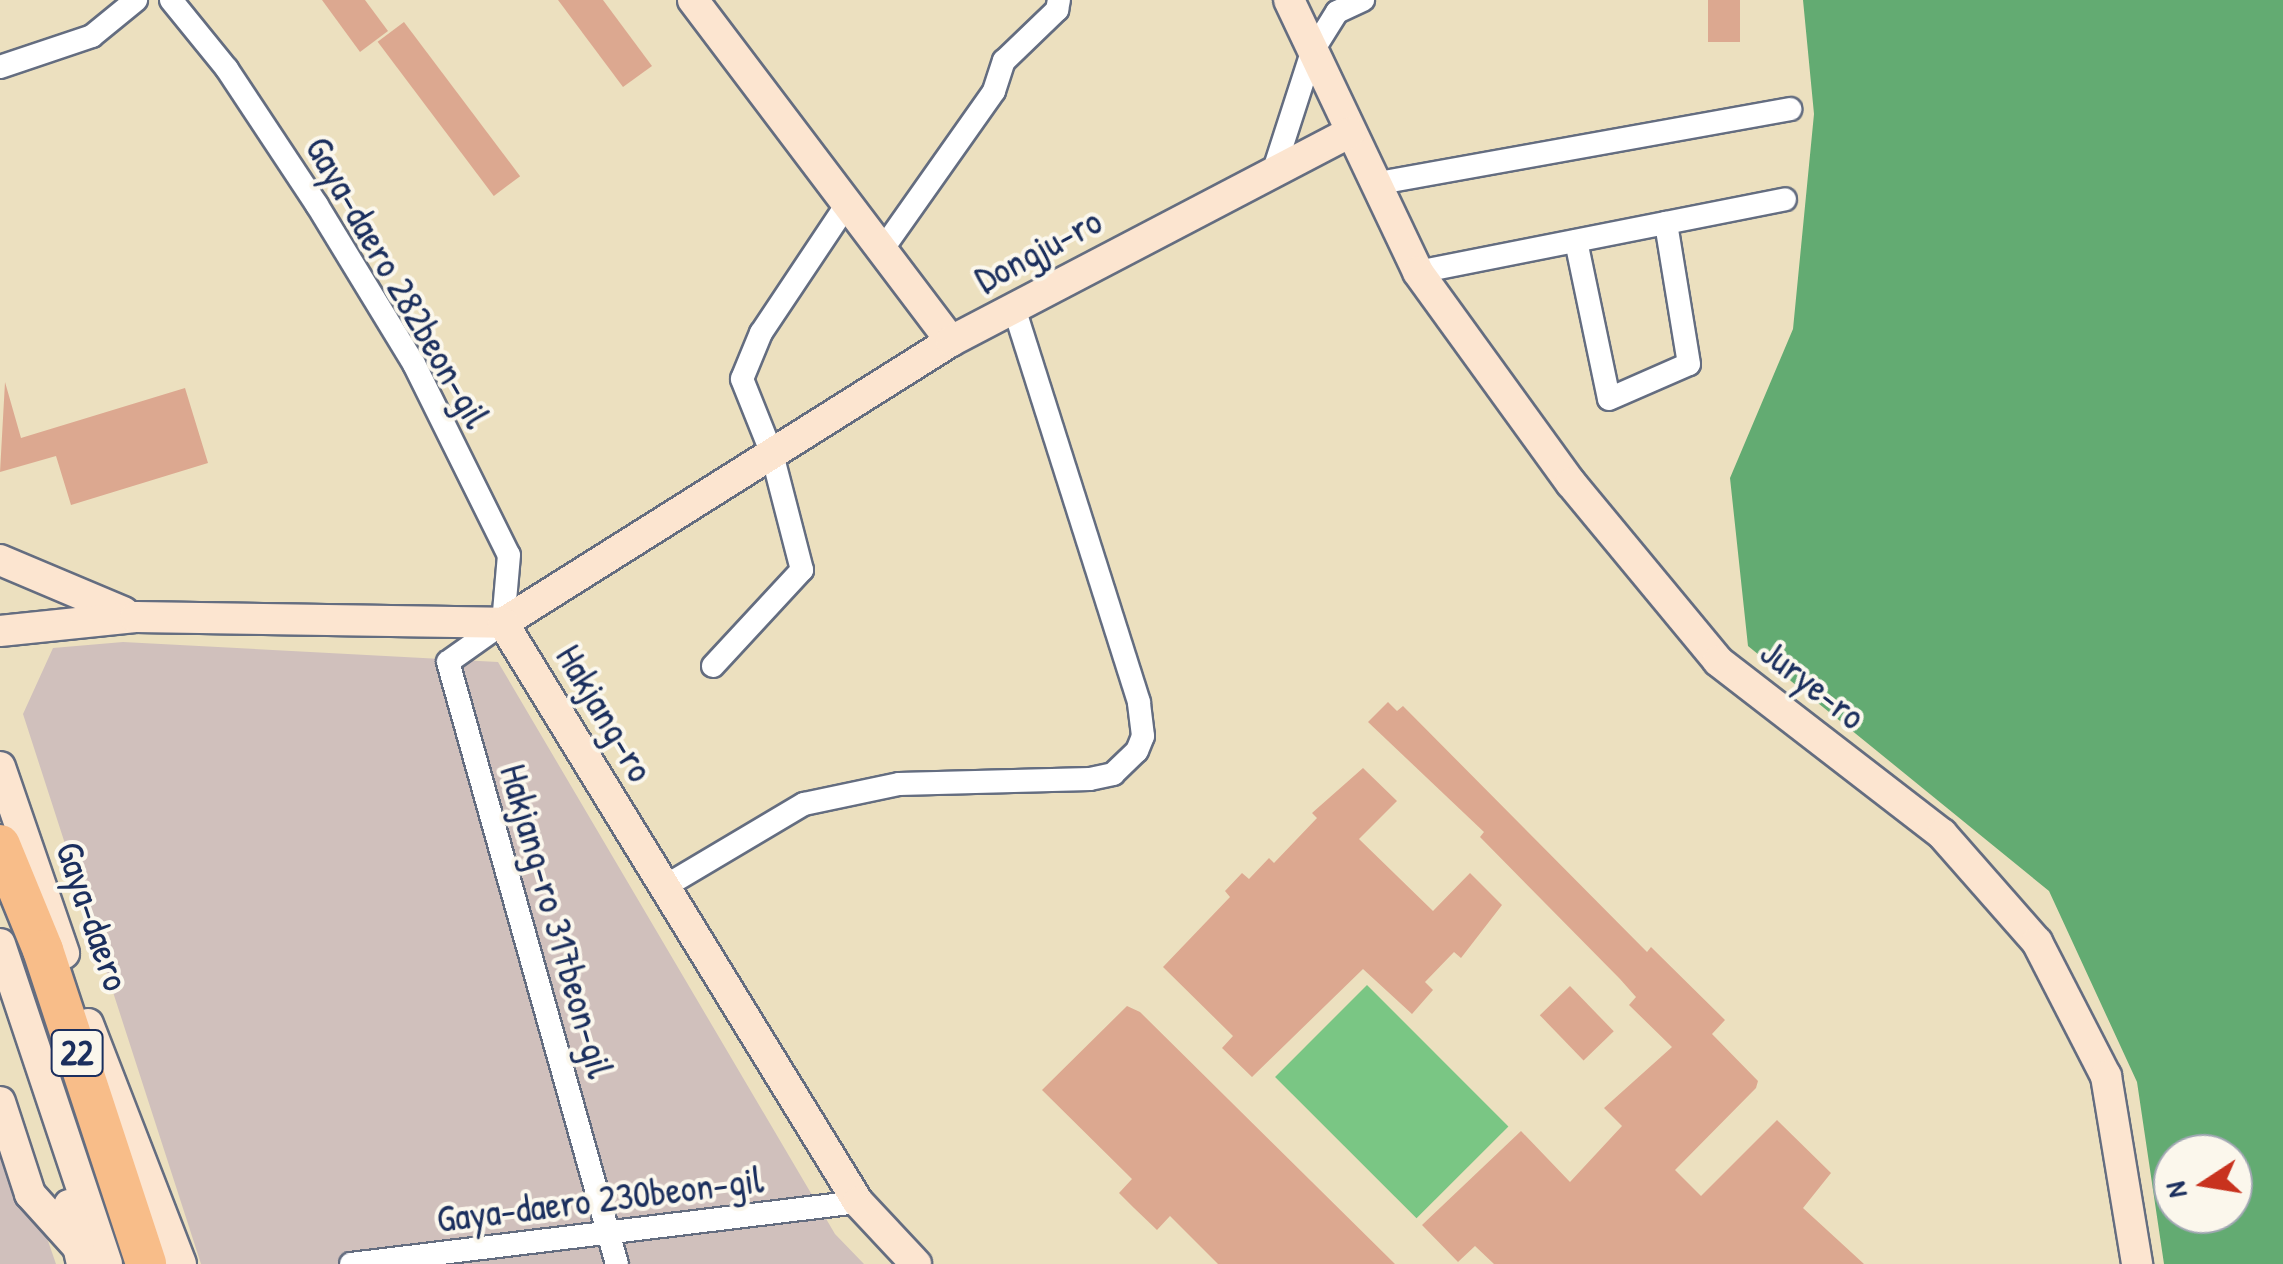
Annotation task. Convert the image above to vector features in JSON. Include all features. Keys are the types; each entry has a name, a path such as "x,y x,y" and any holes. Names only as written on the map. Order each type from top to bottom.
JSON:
{"highway":[{"name":"22","path":"0,845 43,950 137,1261"},
{"name":"22","path":"0,896 137,1261"}],"main road":[{"path":"693,0 951,342"},
{"name":"Jurye-ro","path":"1290,0 1418,272 1571,483 1718,661 1942,834 2038,942 2106,1076 2137,1264"},
{"name":"Dongju-ro","path":"502,623 951,342 1350,132"},
{"path":"0,560 135,616"},
{"path":"4,632 135,616 502,623"},
{"name":"Hakjang-ro","path":"502,623 858,1202 916,1264"},
{"name":"Gaya-daero","path":"0,767 88,1024 137,1261"},
{"path":"0,944 37,1055 80,1256"},
{"path":"88,1024 181,1264"},
{"path":"37,1055 137,1261"},
{"path":"0,1102 30,1194 80,1256"}],"street":[{"path":"0,67 92,36 136,0"},
{"name":"Gaya-daero 282beon-gil","path":"170,0 227,69 414,364 509,554 502,623"},
{"path":"882,250 994,90 1004,62 1057,10 1059,0"},
{"path":"1274,170 1312,52 1337,12 1364,0"},
{"path":"1374,184 1790,109"},
{"path":"1418,272 1784,199"},
{"path":"713,666 802,570 772,454 752,416 742,379 761,332 847,204"},
{"path":"1576,241 1609,399 1689,364 1666,223"},
{"path":"664,887 804,804 899,784 1090,779 1113,774 1137,752 1143,736 1139,702 1014,308"},
{"name":"Hakjang-ro 317beon-gil","path":"502,623 448,662 617,1264"},
{"name":"Gaya-daero 230beon-gil","path":"351,1264 858,1202"}],"shaded area":[{"path":"123,642 498,662 835,1234 864,1264 201,1264 23,714 53,648"},
{"path":"0,1109 21,1163 56,1264 0,1264"}],"green space":[{"path":"1803,0 2283,0 2283,1264 2164,1264 2160,1234 2253,1234 2253,1134 2153,1134 2153,1190 2137,1082 2049,891 1748,646 1730,478 1793,329 1814,114"},
{"path":"1367,985 1508,1126 1416,1218 1275,1077"}],"building":[{"path":"322,0 365,0 388,31 360,52"},
{"path":"558,0 603,0 652,66 623,87"},
{"path":"1708,0 1740,0 1740,42 1708,42"},
{"path":"404,22 520,176 494,196 378,42"},
{"path":"5,382 21,438 185,388 208,463 71,505 56,456 0,472"},
{"path":"1388,702 1397,711 1403,706 1647,952 1651,947 1725,1020 1712,1034 1758,1081 1756,1088 1675,1170 1701,1196 1777,1120 1831,1173 1803,1208 1864,1264 1494,1264 1475,1246 1458,1262 1422,1225 1521,1131 1570,1182 1622,1126 1604,1108 1672,1047 1629,1005 1636,997 1620,979 1480,837 1484,832 1368,722"},
{"path":"1363,768 1397,801 1359,839 1433,911 1470,873 1502,905 1461,958 1454,952 1425,982 1433,990 1412,1014 1363,969 1252,1077 1222,1048 1233,1036 1163,967 1230,897 1225,891 1242,873 1249,879 1269,858 1274,863 1317,818 1312,813"},
{"path":"1570,986 1614,1031 1584,1060 1540,1015"},
{"path":"1127,1006 1140,1012 1395,1264 1218,1264 1170,1216 1157,1230 1134,1208 1119,1193 1132,1179 1042,1090"}]}
